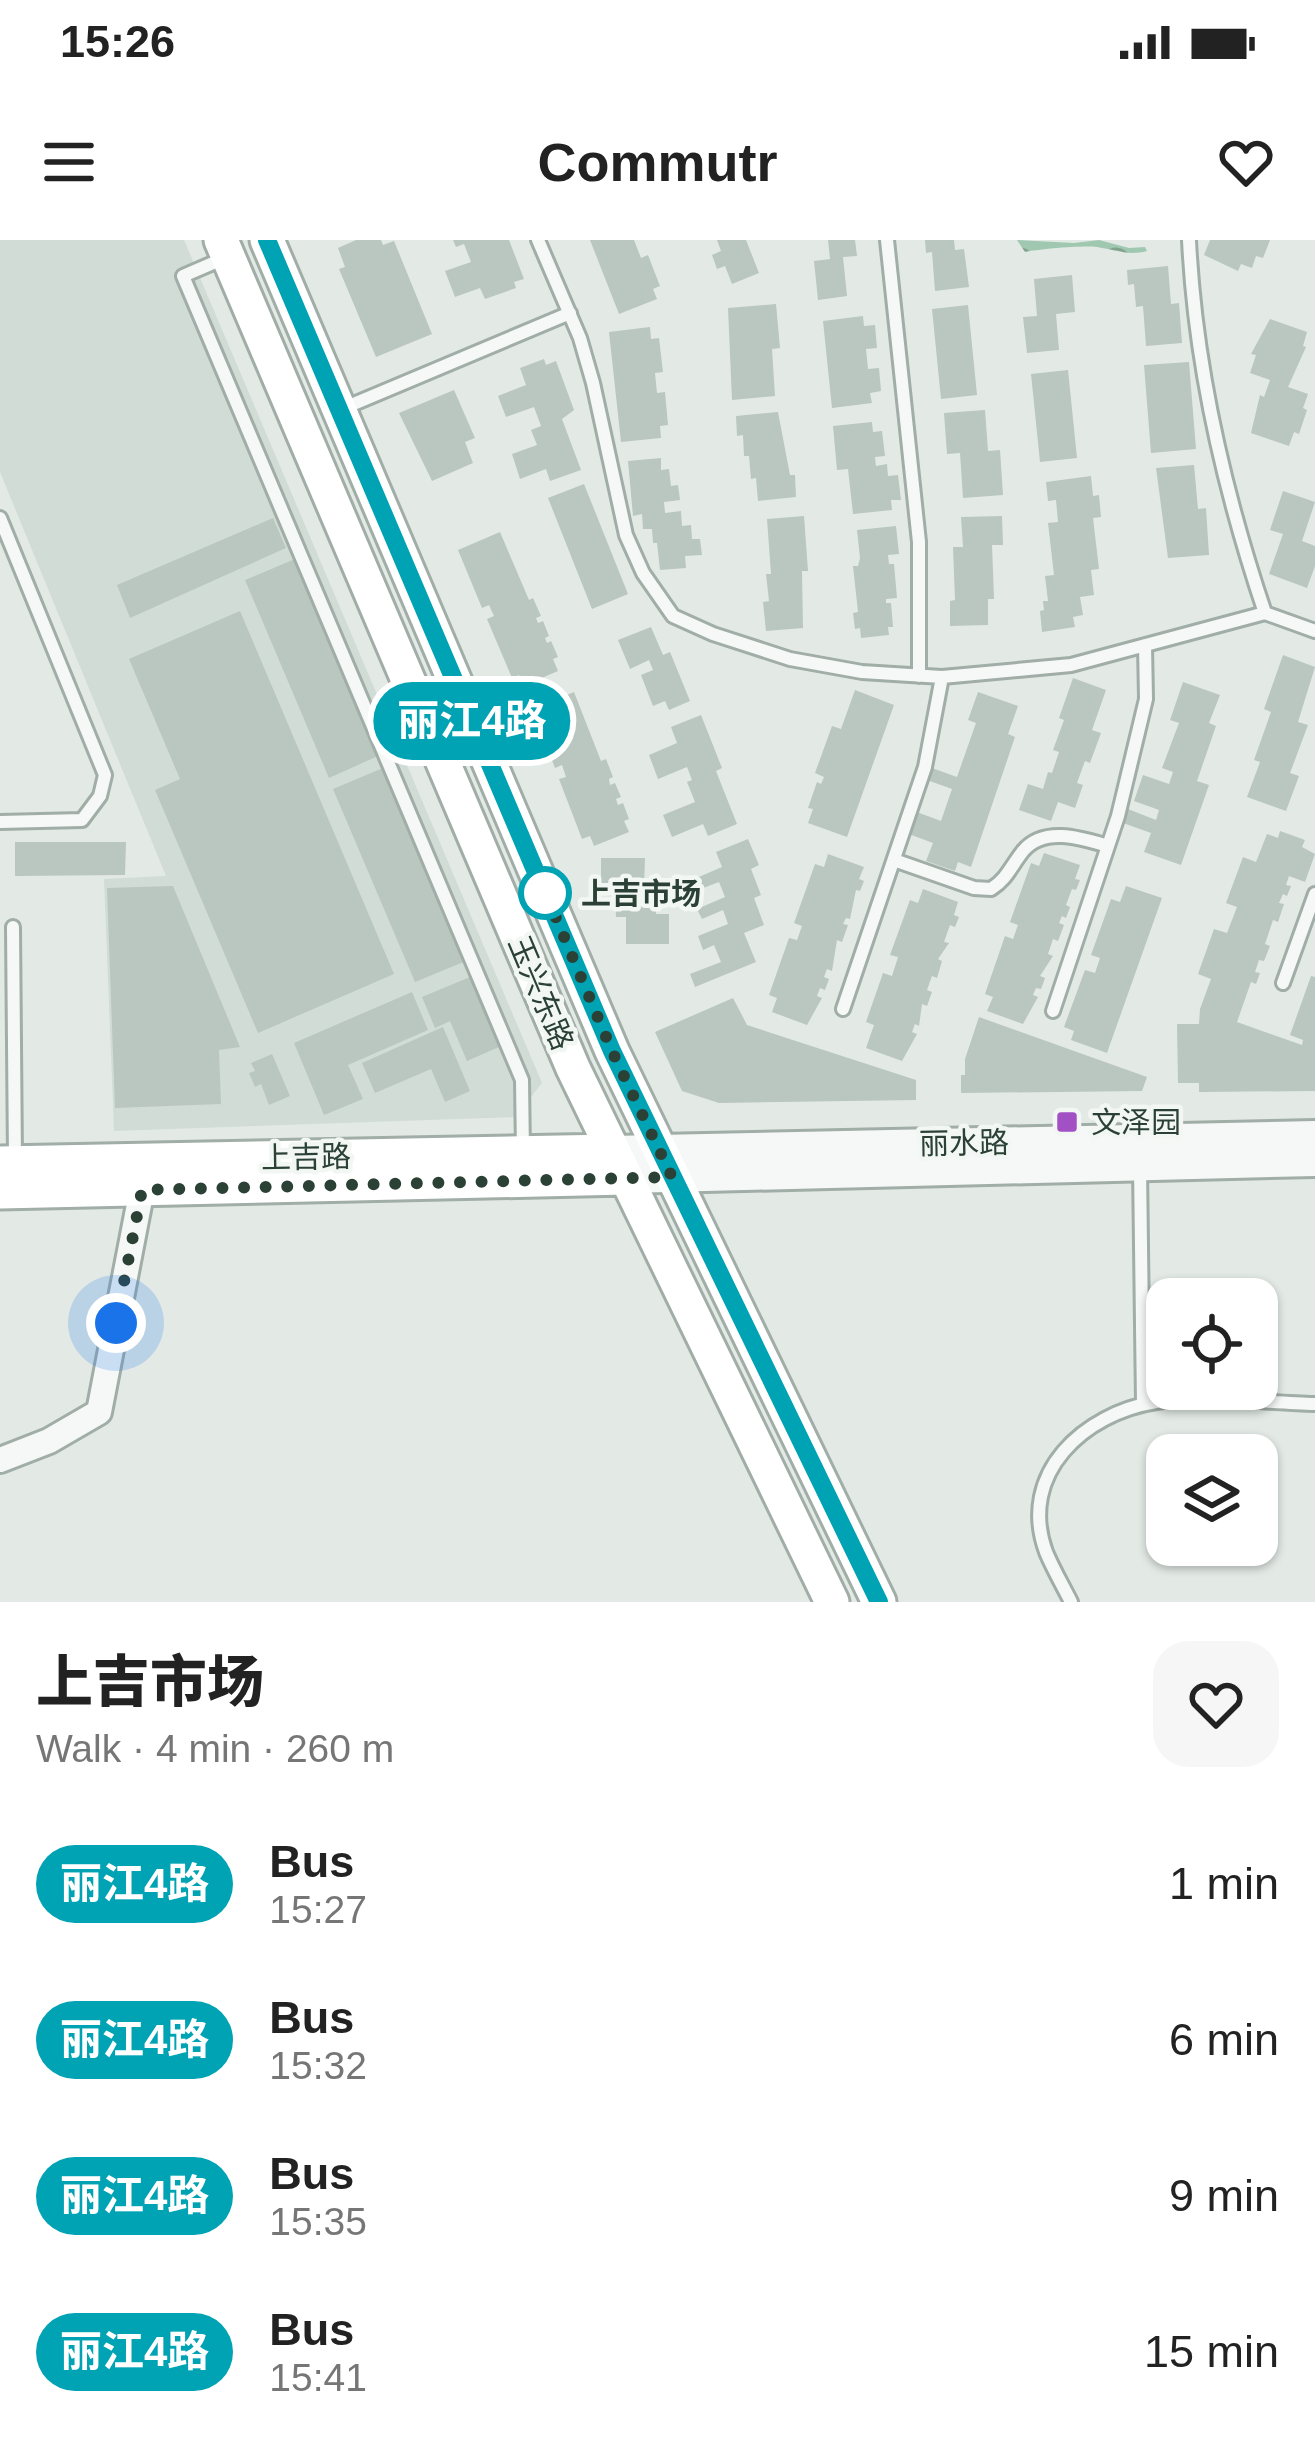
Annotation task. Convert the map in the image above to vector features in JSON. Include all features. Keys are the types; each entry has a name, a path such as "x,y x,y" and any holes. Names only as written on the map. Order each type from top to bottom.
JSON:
{"main road":[{"name":"玉兴东路","path":"267,240 603,1029 879,1602"},
{"name":"玉兴东路","path":"225,248 573,1069 832,1602"},
{"name":"上吉路","path":"5,1173 523,1153 619,1164"},
{"name":"上吉路","path":"5,1173 142,1190 619,1164"}],"street":[{"name":"丽水路","path":"619,1164 1315,1136"},
{"name":"丽水路","path":"665,1163 1315,1161"},
{"path":"0,1460 49,1441 99,1412 142,1190"}],"lane":[{"path":"538,240 570,313 593,383 626,535 643,573 673,616 790,659 862,672 942,677 1049,669 1265,613 1315,631"},
{"path":"887,240 919,542 919,676"},
{"path":"1189,240 1210,399 1239,528 1265,613"},
{"path":"225,248 183,276 522,1080 523,1153"},
{"path":"340,410 570,313"},
{"path":"0,518 105,776 100,796 82,820 0,822"},
{"path":"1053,1011 1108,846 1146,699 1145,645"},
{"path":"843,1009 932,742 942,677"},
{"path":"894,860 991,890 1008,877 1019,854 1039,839 1056,836 1108,846"},
{"path":"1283,983 1315,894"},
{"path":"5,1173 13,927"},
{"path":"1141,1164 1143,1404"},
{"path":"1071,1602 1045,1550 1042,1516 1047,1483 1067,1442 1100,1420 1143,1404 1185,1400 1315,1404"}],"shaded area":[{"path":"0,240 184,240 542,1083 515,1117 114,1131 104,879 166,876 0,472"}],"water":[{"path":"1017,240 1099,240 1147,251 1083,247 1025,252"}],"building":[{"path":"356,240 381,240 383,245 394,241 432,334 376,357 339,269 345,267 338,248"},
{"path":"453,240 509,240 524,279 514,282 516,288 485,299 480,288 455,297 445,271 471,262 464,244 456,247"},
{"path":"590,240 634,240 641,258 648,255 660,286 653,289 657,299 619,314"},
{"path":"717,240 746,240 759,273 732,284 725,266 717,269 712,255 721,251"},
{"path":"828,240 855,240 857,256 843,257 847,296 818,300 814,261 830,259"},
{"path":"925,240 954,240 955,250 964,249 969,287 935,291 932,252 926,253"},
{"path":"1210,240 1270,240 1263,258 1256,256 1252,268 1241,264 1238,271 1204,255"},
{"path":"1168,266 1171,304 1179,303 1182,343 1146,346 1143,306 1136,307 1127,270"},
{"path":"1072,275 1075,312 1056,314 1059,350 1027,353 1023,317 1037,316 1034,279"},
{"path":"776,304 780,348 772,349 775,396 732,400 728,308"},
{"path":"968,305 977,395 941,399 932,309"},
{"path":"863,316 864,326 875,325 877,348 866,349 868,369 879,368 881,391 870,393 872,403 832,408 823,321"},
{"path":"1270,319 1307,332 1306,347 1288,387 1308,394 1303,408 1307,410 1289,446 1251,433 1260,395 1264,397 1270,380 1250,373 1256,355 1251,354"},
{"path":"650,327 651,339 659,338 663,372 655,373 657,393 665,392 668,425 660,426 661,438 621,442 609,332"},
{"path":"544,359 546,365 556,361 574,410 562,419 581,470 550,481 546,469 520,479 512,454 537,445 531,430 541,426 534,407 506,417 498,396 526,385 520,368"},
{"path":"1189,362 1196,449 1151,453 1144,365"},
{"path":"1068,370 1077,458 1040,462 1031,374"},
{"path":"454,390 475,438 465,442 473,463 432,481 399,413"},
{"path":"985,410 988,451 1000,450 1003,495 963,498 960,453 947,454 944,413"},
{"path":"778,412 796,497 758,501 756,478 751,479 749,456 744,456 743,435 737,436 736,416"},
{"path":"872,422 873,432 882,431 885,456 875,457 876,466 887,464 888,476 898,475 901,500 891,500 892,510 853,514 848,469 837,470 833,426"},
{"path":"661,458 661,470 669,469 671,486 678,485 680,500 664,502 665,513 681,511 682,526 691,525 692,539 700,539 702,555 685,556 686,568 660,570 652,529 643,529 642,514 633,516 628,461"},
{"path":"1194,465 1198,509 1206,508 1209,555 1168,558 1156,468"},
{"path":"1091,476 1101,517 1093,518 1099,569 1091,570 1094,595 1080,597 1083,615 1073,617 1075,627 1042,632 1040,611 1043,601 1048,601 1045,576 1054,575 1048,523 1058,522 1056,500 1048,501 1046,482"},
{"path":"584,484 628,594 592,609 548,498"},
{"path":"1283,491 1315,502 1302,541 1315,546 1315,566 1307,588 1269,574 1283,534 1270,530"},
{"path":"804,516 808,571 802,571 803,628 766,631 763,602 769,601 766,574 771,574 767,519"},
{"path":"1002,516 1003,545 992,545 994,599 988,599 988,625 950,626 950,601 955,600 953,547 963,547 961,517"},
{"path":"273,518 286,548 130,618 117,585"},
{"path":"896,526 899,554 888,555 889,564 894,564 897,598 886,599 891,603 893,627 888,627 889,635 861,638 853,613 858,612 853,566 858,566 860,558 857,530"},
{"path":"500,532 529,600 533,598 541,616 536,618 538,623 543,621 547,643 551,641 558,657 553,659 558,671 523,686 519,675 512,678 487,619 494,616 489,605 482,608 458,550"},
{"path":"295,559 378,756 329,778 245,580"},
{"path":"240,611 394,974 258,1033 155,790 180,779 129,659"},
{"path":"651,627 663,655 670,652 690,701 669,710 665,701 653,706 641,675 653,670 649,660 630,669 618,640"},
{"path":"1283,655 1315,667 1298,722 1308,725 1290,773 1299,776 1286,811 1247,797 1271,712 1264,709"},
{"path":"1073,678 1106,690 1092,730 1101,733 1077,783 1083,785 1075,808 1058,802 1051,821 1019,810 1028,784 1043,789 1048,772 1052,773 1059,752 1053,750 1064,720 1059,718"},
{"path":"1183,682 1220,695 1209,723 1216,726 1197,781 1209,785 1181,865 1144,852 1151,833 1123,823 1128,809 1156,820 1159,810 1134,801 1143,775 1169,784 1173,772 1162,768 1179,723 1170,720"},
{"path":"855,690 894,705 847,837 808,823 813,809 808,808 817,782 821,784 824,777 815,773 832,726 841,729"},
{"path":"574,692 601,761 606,759 613,777 610,785 615,783 621,797 616,799 618,805 623,803 629,819 624,821 629,832 594,846 590,836 582,839 559,779 566,777 562,765 555,768 532,709"},
{"path":"978,692 1018,706 1008,734 1015,737 971,867 958,862 955,871 926,861 933,843 906,833 914,811 941,821 952,789 927,780 932,768 957,777 976,723 968,720"},
{"path":"701,715 737,824 708,836 703,824 672,837 663,815 695,802 687,782 692,780 687,767 658,779 649,755 677,743 671,727"},
{"path":"383,768 466,961 415,982 333,789"},
{"path":"1280,831 1305,840 1302,847 1315,854 1305,882 1289,876 1286,885 1291,886 1287,896 1283,894 1278,922 1273,920 1265,944 1270,946 1264,961 1259,960 1255,972 1260,973 1256,984 1251,982 1237,1022 1302,1045 1303,1040 1290,1035 1311,976 1315,977 1315,1091 1199,1092 1199,1083 1178,1083 1177,1024 1199,1024 1211,979 1198,974 1214,929 1227,933 1237,907 1226,903 1243,857 1256,862 1267,834 1278,838"},
{"path":"748,839 759,865 751,869 761,895 754,898 764,925 744,933 756,962 695,987 690,974 721,962 714,945 703,950 698,936 728,924 723,910 702,919 697,909 725,897 719,882 698,890 694,879 722,867 716,852"},
{"path":"15,842 126,842 125,875 15,876"},
{"path":"1044,853 1080,865 1075,879 1080,880 1076,890 1072,889 1066,918 1062,916 1059,923 1064,925 1048,954 1053,956 1040,976 1045,978 1041,989 1036,988 1033,995 1038,997 1023,1024 987,1011 993,997 985,994 1005,936 1013,939 1018,925 1010,922 1031,863 1039,866"},
{"path":"828,854 864,867 859,879 864,881 860,891 856,890 850,919 843,924 848,925 842,942 837,940 832,971 827,969 824,977 829,979 825,990 820,988 817,996 822,998 807,1025 772,1012 777,998 769,995 789,938 797,940 802,926 794,923 815,864 824,867"},
{"path":"601,858 645,858 644,886 656,886 656,914 669,914 669,944 626,944 626,917 616,917 615,889 601,890"},
{"path":"173,886 240,1047 219,1050 221,1104 115,1108 107,888"},
{"path":"1126,886 1162,898 1107,1053 1071,1040 1074,1031 1064,1027 1085,970 1095,973 1100,958 1091,955 1111,899 1120,902"},
{"path":"923,889 958,902 954,915 959,917 955,927 950,925 937,978 932,976 927,990 932,992 927,1006 922,1004 919,1026 915,1024 912,1032 917,1034 902,1061 866,1048 874,1025 866,1022 883,973 892,976 898,957 890,955 910,900 918,903"},
{"path":"470,977 499,1047 467,1061 450,1021 435,1028 422,997"},
{"path":"412,992 428,1030 348,1065 363,1099 324,1115 294,1043"},
{"path":"733,998 747,1025 916,1080 916,1100 719,1103 682,1091 655,1032"},
{"path":"979,1017 1147,1077 1142,1091 961,1093 961,1075 965,1075 965,1059"},
{"path":"443,1027 470,1091 445,1102 431,1069 375,1093 362,1063"},
{"path":"272,1054 290,1096 269,1105 261,1084 255,1087 249,1073 255,1071 251,1063"}],"bus line":[{"name":"丽江4路","path":"267,240 612,1051 879,1602"}],"place":[{"name":"上吉市场","path":"545,893"},
{"name":"文泽园","path":"1067,1122"}],"route":[{"path":"116,1323 142,1190 672,1177 612,1051 543,887 545,893"}]}
